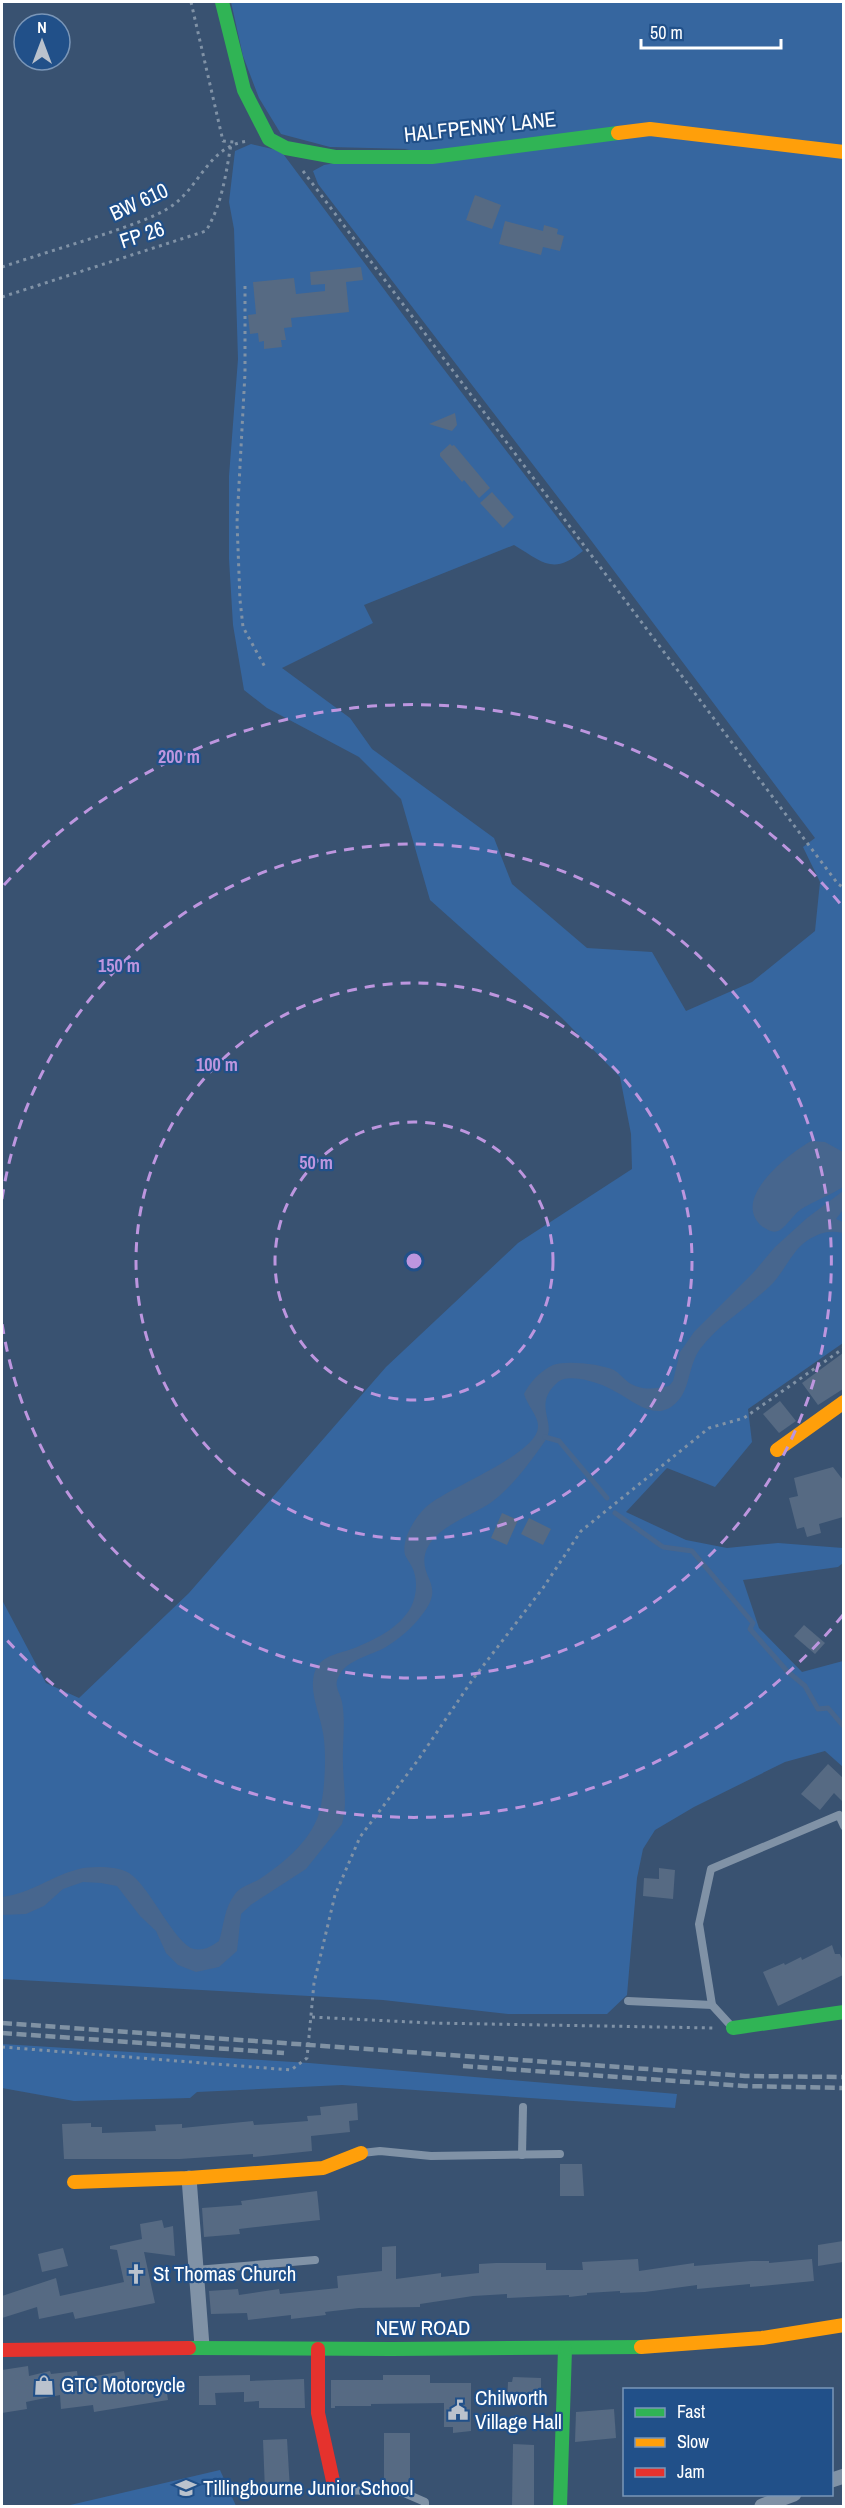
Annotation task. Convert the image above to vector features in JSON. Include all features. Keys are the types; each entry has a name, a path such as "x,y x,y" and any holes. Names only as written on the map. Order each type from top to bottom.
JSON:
{"street":[{"path":"222,2 244,90 269,139"},
{"name":"HALFPENNY LANE","path":"269,139 286,148 335,157 432,157 650,129 843,152"},
{"path":"777,1450 843,1402"},
{"path":"733,2028 843,2012"},
{"path":"74,2182 189,2178 323,2168 361,2153"},
{"path":"189,2178 202,2346"},
{"name":"NEW ROAD","path":"2,2350 202,2346 318,2349 565,2349 680,2344 799,2334 843,2325"},
{"path":"318,2349 318,2413 335,2490"},
{"path":"560,2506 565,2349"},
{"path":"762,2506 789,2496"}],"lane":[{"path":"733,2028 712,2005 699,1924 711,1869 839,1815 843,1826"},
{"path":"628,2001 712,2005"},
{"path":"522,2155 523,2107"},
{"path":"361,2153 380,2151 431,2156 560,2154"},
{"path":"196,2270 315,2260"},
{"path":"335,2490 402,2492 425,2502 425,2506"}],"path":[{"path":"191,2 223,141 233,143 269,139"},
{"name":"BW 610","path":"2,267 87,240 165,210 182,199 214,156 233,143"},
{"name":"FP 26","path":"2,297 206,231 216,215 233,143"},
{"path":"286,148 843,888"},
{"path":"245,286 245,373 237,522 240,600 243,627 266,669"},
{"path":"2,2047 291,2070 307,2058 314,1983 335,1895 360,1837 418,1760 473,1679 543,1588 581,1531 709,1428 744,1418 843,1348"},
{"path":"312,2017 430,2023 733,2028"}],"shaded area":[{"path":"231,2 843,2 843,1343 748,1409 752,1442 715,1487 667,1468 626,1512 686,1540 727,1548 778,1543 843,1548 843,1563 838,1567 743,1580 759,1628 802,1672 843,1661 843,1767 825,1751 785,1762 694,1807 655,1830 643,1849 637,1878 627,1995 607,2014 508,2014 383,2000 2,1979 2,1600 46,1683 79,1698 189,1593 386,1367 518,1243 632,1169 631,1134 620,1077 562,1018 430,900 401,799 359,757 267,708 244,690 233,625 229,559 229,476 238,359 234,229 229,202 235,151 251,144 281,151 583,551 564,563 548,564 514,545 364,605 373,623 282,668 350,718 372,749 494,838 512,884 587,948 652,952 686,1011 752,982 815,931 820,882 803,847 815,838 318,184 313,171 324,165 410,149 330,147 281,134 259,98 243,56"},
{"path":"811,1141 825,1142 843,1152 843,1187 800,1210 776,1232 763,1227 754,1216 753,1204 757,1192 776,1167"},
{"path":"843,1191 843,1210 836,1219 843,1222 843,1233 821,1233 802,1244 770,1286 724,1324 700,1349 684,1392 673,1406 665,1410 648,1410 603,1385 577,1379 560,1380 550,1390 545,1406 548,1434 527,1465 493,1501 455,1522 431,1542 424,1560 432,1596 421,1616 386,1647 353,1662 342,1670 337,1686 344,1718 345,1802 342,1824 306,1869 252,1904 241,1914 237,1951 219,1967 196,1972 178,1965 166,1953 156,1931 140,1916 117,1886 83,1882 63,1889 44,1906 26,1914 2,1915 2,1897 23,1892 79,1869 112,1868 129,1873 137,1880 187,1945 194,1949 201,1949 219,1941 226,1911 235,1894 267,1874 292,1854 300,1846 317,1819 323,1789 325,1752 313,1686 315,1671 318,1665 327,1658 357,1647 395,1626 411,1607 415,1597 416,1582 404,1549 410,1529 422,1511 437,1499 507,1460 534,1438 538,1423 524,1394 536,1377 553,1365 592,1364 614,1370 638,1387 669,1386 673,1381 680,1352 694,1332 753,1273 775,1247 807,1218"},
{"path":"2,2044 309,2063 677,2094 675,2108 342,2085 197,2092 190,2098 74,2101 2,2088"},
{"name":"Tillingbourne Junior School","path":"220,2470 236,2506 66,2506"}],"building":[{"path":"475,195 501,205 492,229 466,220"},
{"path":"505,221 543,231 544,225 558,229 557,234 564,236 560,251 543,247 541,255 499,244"},
{"path":"361,267 363,280 346,282 349,312 291,318 292,327 284,328 286,340 281,340 282,347 264,349 264,341 259,342 258,333 250,334 248,315 256,314 253,282 294,278 296,294 325,291 325,284 311,285 310,272"},
{"path":"455,413 457,425 452,431 429,424"},
{"path":"450,444 454,445 490,488 479,498 440,456 440,453"},
{"path":"492,492 514,517 503,528 480,503"},
{"path":"843,1353 843,1389 818,1405 802,1383"},
{"path":"780,1401 796,1421 779,1433 763,1414"},
{"path":"833,1467 843,1480 843,1517 819,1524 821,1533 807,1537 804,1527 797,1529 789,1498 798,1496 794,1478"},
{"path":"502,1513 518,1520 507,1545 491,1538"},
{"path":"529,1518 551,1529 543,1545 521,1534"},
{"path":"804,1625 825,1643 815,1654 794,1636"},
{"path":"828,1764 843,1778 843,1802 834,1793 820,1810 801,1794"},
{"path":"659,1868 675,1870 673,1899 643,1896 644,1878 659,1879"},
{"path":"832,1945 835,1954 840,1954 843,1961 843,1975 778,2006 763,1972 801,1957 802,1960"},
{"path":"357,2103 358,2120 349,2121 350,2132 311,2136 312,2151 253,2157 253,2154 180,2159 64,2159 62,2124 91,2123 91,2127 102,2127 102,2133 156,2131 155,2125 182,2124 182,2128 253,2121 254,2125 270,2124 308,2121 307,2116 321,2115 320,2107"},
{"path":"560,2164 582,2164 584,2196 560,2196"},
{"path":"317,2191 320,2220 239,2229 240,2234 204,2237 202,2208 242,2205 241,2201"},
{"path":"162,2220 164,2228 173,2226 175,2256 144,2252 155,2303 75,2319 73,2312 39,2319 37,2307 2,2318 2,2296 56,2278 60,2296 124,2282 117,2250 110,2249 110,2246 142,2239 140,2224"},
{"path":"843,2241 843,2262 818,2266 818,2245"},
{"path":"396,2246 396,2279 441,2273 441,2277 479,2273 479,2264 496,2263 546,2263 546,2270 583,2270 582,2262 638,2259 639,2271 694,2263 694,2266 812,2259 814,2281 697,2289 697,2285 645,2292 587,2293 587,2295 569,2297 569,2295 507,2298 507,2294 473,2296 420,2304 420,2307 359,2308 291,2319 291,2315 248,2320 247,2313 211,2314 209,2291 238,2289 239,2295 279,2289 280,2294 338,2288 337,2276 382,2271 382,2247"},
{"path":"63,2248 68,2266 42,2272 38,2254"},
{"path":"28,2366 29,2376 50,2371 51,2374 77,2371 78,2379 124,2371 127,2386 165,2381 168,2400 94,2412 93,2405 61,2409 60,2395 26,2402 27,2409 2,2413 2,2370"},
{"path":"250,2375 250,2381 304,2379 305,2408 259,2408 259,2401 244,2402 244,2392 215,2393 216,2405 199,2405 199,2376"},
{"path":"383,2375 430,2375 430,2383 471,2383 471,2431 453,2433 453,2427 444,2427 444,2403 371,2404 371,2406 331,2408 331,2380 383,2380"},
{"path":"513,2377 541,2378 541,2397 523,2397 523,2404 507,2404 508,2382 512,2382"},
{"path":"614,2409 616,2438 575,2442 576,2412"},
{"path":"384,2433 410,2433 410,2482 384,2482"},
{"path":"287,2439 290,2490 265,2491 263,2440"},
{"path":"513,2444 534,2445 534,2506 512,2506"}],"waterway":[{"path":"545,1437 559,1441 607,1498"},
{"path":"615,1513 663,1547 692,1551 753,1623 750,1629 787,1671 805,1686 818,1709 828,1708 844,1727"}],"railway":[{"path":"2,2023 745,2076 844,2077"},
{"path":"2,2033 284,2053"},
{"path":"463,2066 745,2086 844,2088"}],"traffic: fast":[{"path":"222,2 244,90 269,139 286,148 335,157 432,157 618,133"},
{"path":"733,2028 844,2012"},
{"path":"189,2348 641,2347"},
{"path":"560,2506 565,2349"}],"traffic: slow":[{"path":"618,133 650,129 844,152"},
{"path":"777,1450 844,1402"},
{"path":"74,2182 189,2178 323,2168 361,2153"},
{"path":"641,2347 762,2338 844,2325"}],"traffic: jam":[{"path":"2,2350 189,2348"},
{"path":"318,2349 318,2413 335,2490"}],"place":[{"name":"St Thomas Church","path":"136,2274"},
{"name":"GTC Motorcycle","path":"44,2385"},
{"name":"Chilworth Village Hall","path":"458,2410"},
{"name":"Tillingbourne Junior School","path":"186,2488"}]}
